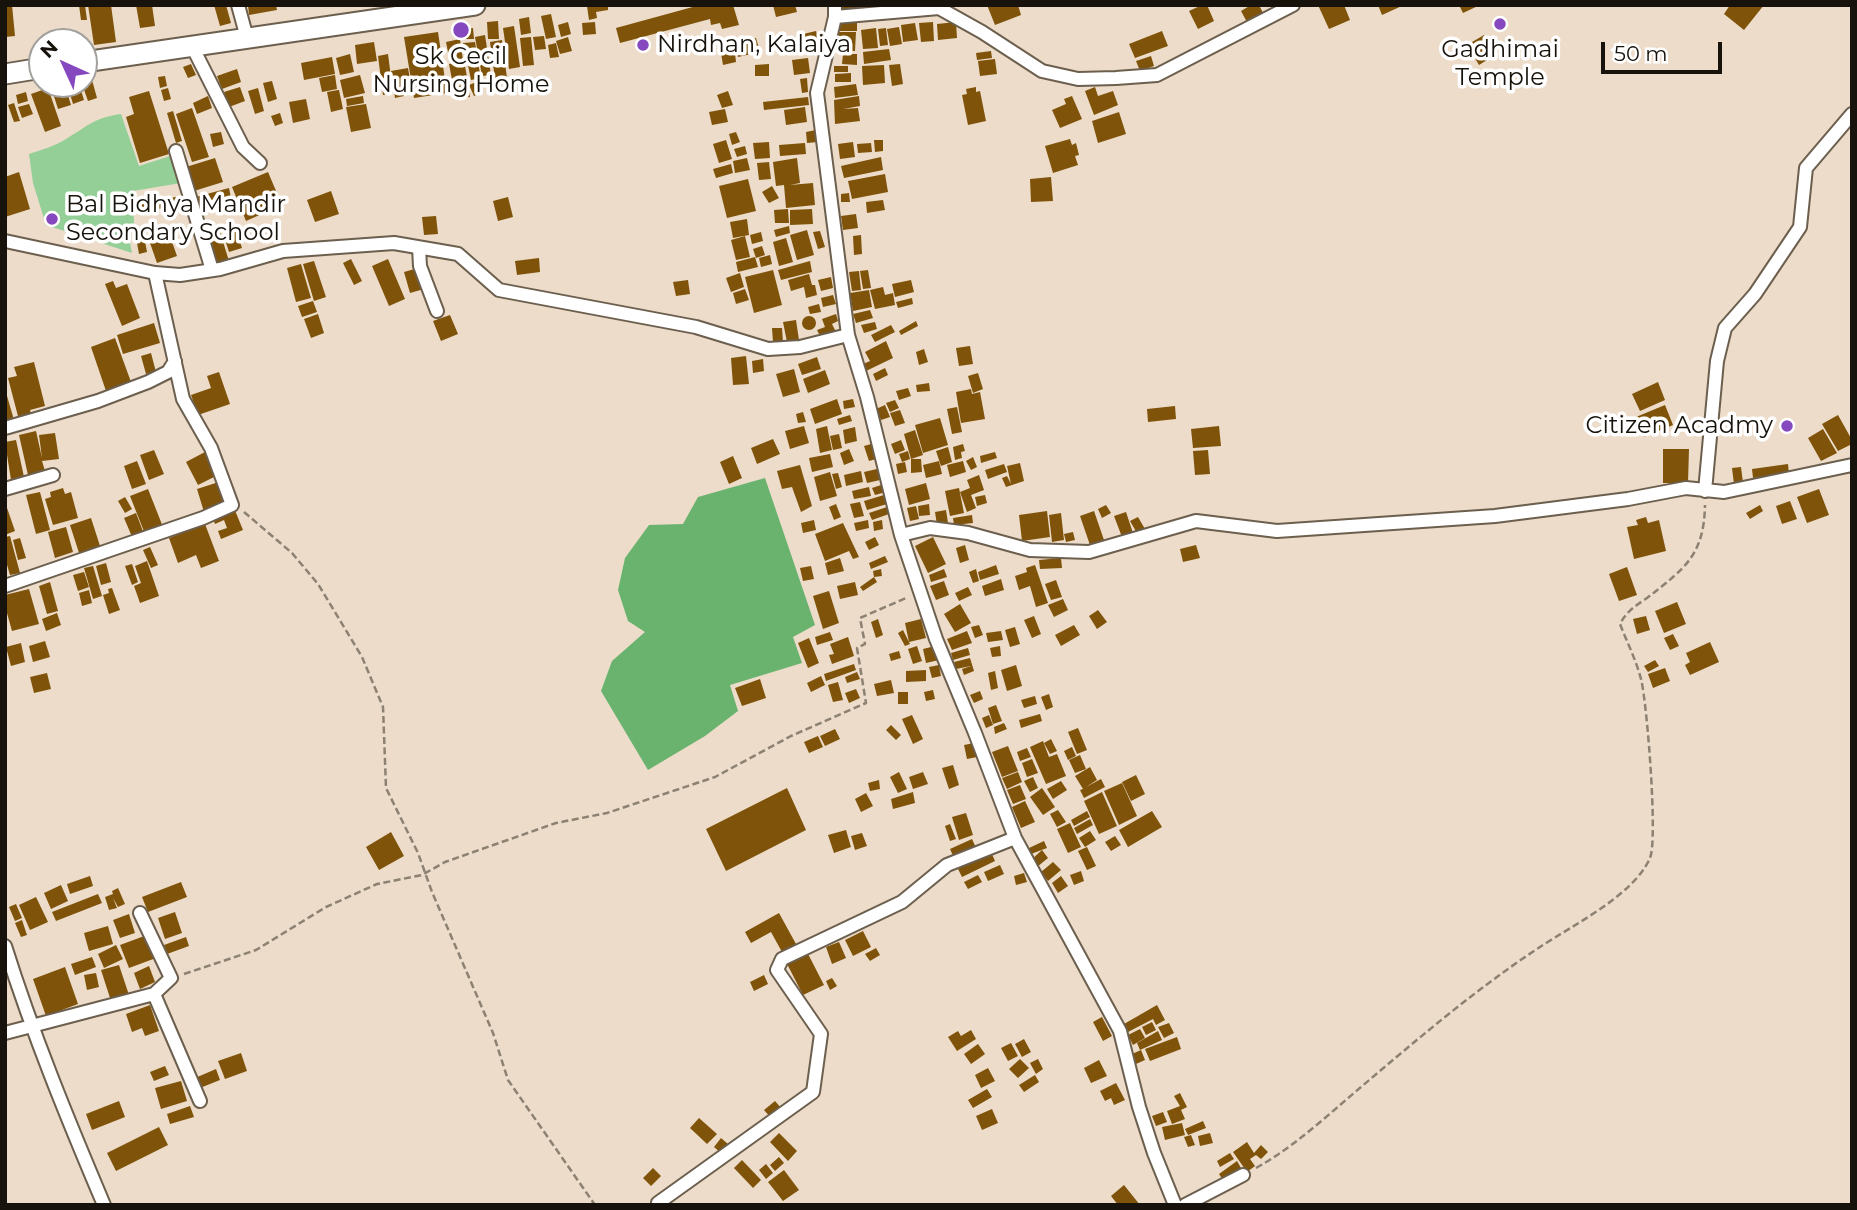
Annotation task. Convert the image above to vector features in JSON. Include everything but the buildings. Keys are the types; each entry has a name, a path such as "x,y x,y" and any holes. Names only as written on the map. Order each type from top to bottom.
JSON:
{"street":[{"path":"238,5 247,38"},
{"path":"98,60 473,5"},
{"path":"1175,1205 1153,1153 1120,1031 1015,838 936,639 901,535 867,397 848,335 817,93 835,11 939,8 1042,71 1078,79 1157,75 1293,5"},
{"path":"192,46 243,147 260,163"},
{"path":"5,74 28,70"},
{"path":"1705,491 1717,361 1725,328 1755,294 1800,227 1806,169 1852,114"},
{"path":"176,151 212,270"},
{"path":"5,241 155,273 180,275 212,270 283,251 394,243 458,254 499,289 696,327 768,349 800,347 848,335"},
{"path":"419,248 420,266 436,311"},
{"path":"5,586 203,518 232,505 211,448 183,399 155,273"},
{"path":"5,428 98,401 148,382 168,372 175,361"},
{"path":"901,535 930,528 968,533 1030,551 1089,552 1196,521 1277,531 1495,516 1628,499 1686,488 1724,492 1852,466"},
{"path":"5,489 53,475"},
{"path":"659,1205 658,1203 709,1165 813,1091 821,1034 777,970 782,959 902,902 947,865 1015,838"},
{"path":"5,1033 154,994 171,978 140,913"},
{"path":"5,946 31,1025 104,1205"},
{"path":"154,994 200,1101"},
{"path":"1185,1205 1243,1175"}],"path":[{"path":"1243,1175 1269,1161 1327,1116 1497,975 1617,896 1638,876 1651,856 1652,825 1645,707 1640,677 1620,624 1625,614 1682,571 1696,552 1705,527 1705,491"},
{"path":"232,505 292,553 318,584 362,657 383,706 386,789 418,853 437,905 493,1033 508,1080 595,1205"},
{"path":"171,978 256,950 326,908 377,884 426,873 445,862 556,823 607,813 715,777 791,736 866,703 857,648 865,643 860,618 920,592"}],"green space":[{"path":"121,114 139,166 170,156 181,183 133,191 134,225 127,228 132,253 46,225 33,183 29,154 57,144 97,120"},
{"path":"765,478 815,625 793,637 802,663 730,685 738,711 705,736 648,770 601,691 612,661 645,632 628,621 618,590 625,558 649,525 683,524 698,497"}],"place":[{"name":"Gadhimai Temple","path":"1500,24"},
{"name":"Sk Cecil Nursing Home","path":"461,30"},
{"name":"Nirdhan, Kalaiya","path":"643,45"},
{"name":"Bal Bidhya Mandir Secondary School","path":"52,219"},
{"name":"Citizen Acadmy","path":"1787,426"}]}
